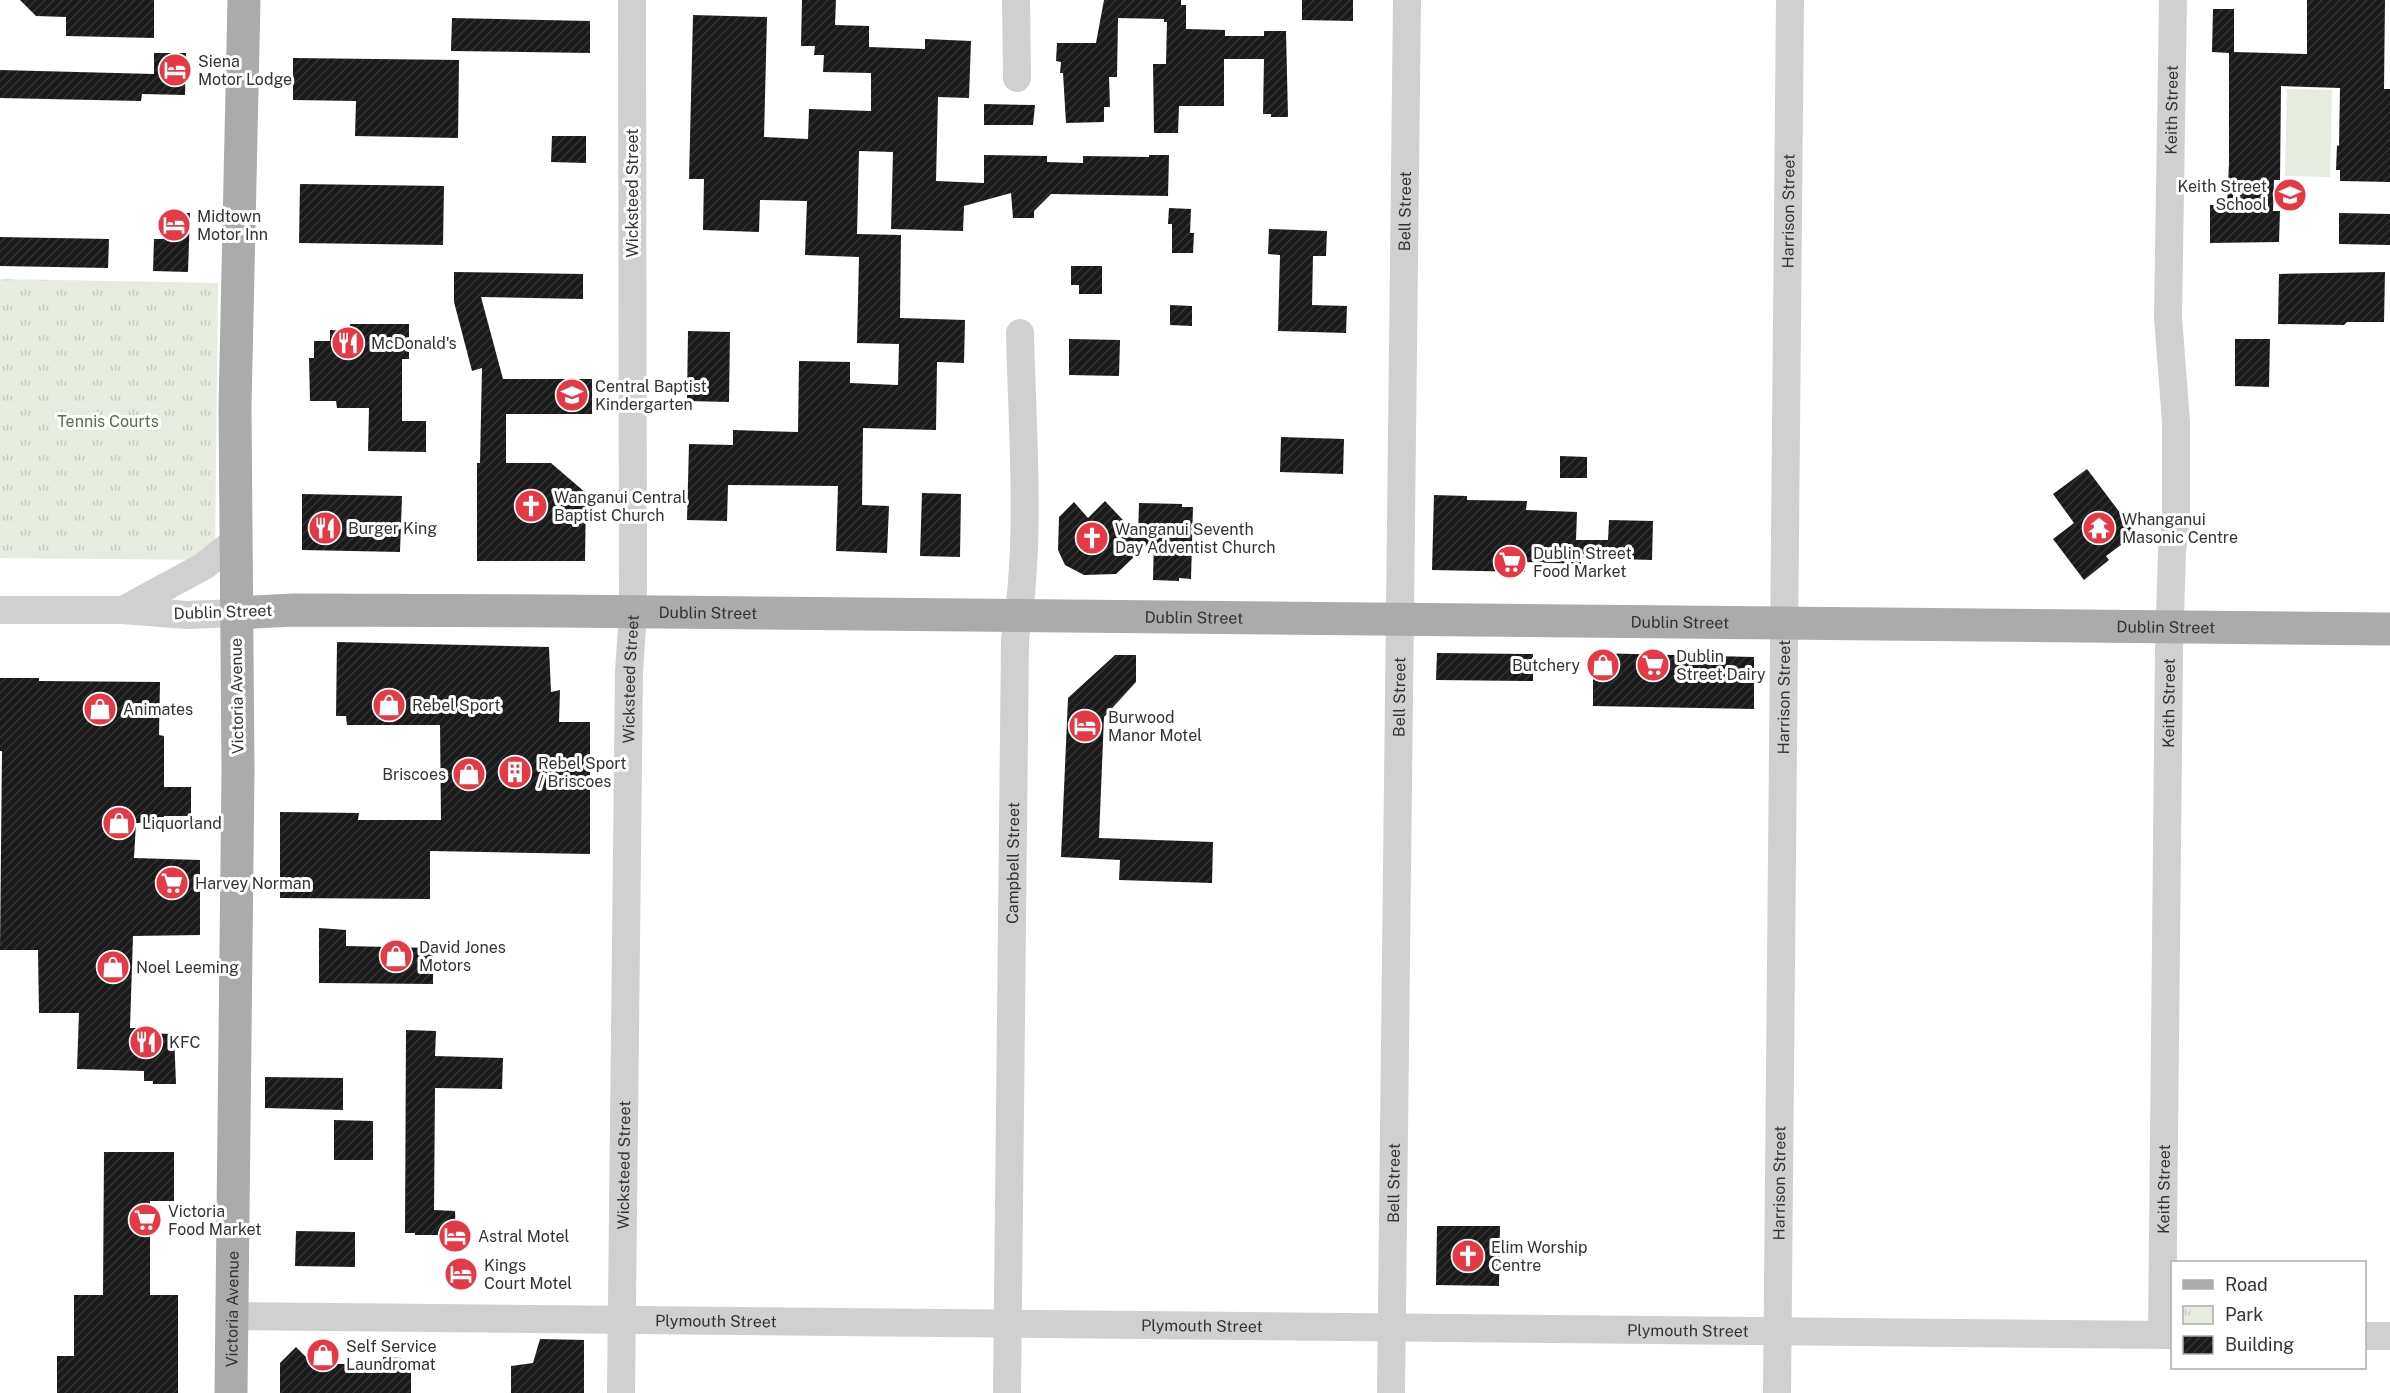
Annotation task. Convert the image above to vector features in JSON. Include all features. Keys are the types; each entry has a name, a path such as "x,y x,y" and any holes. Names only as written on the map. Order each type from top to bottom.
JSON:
{"main road":[{"name":"Victoria Avenue","path":"231,1393 238,770 235,407 244,0"},
{"name":"Dublin Street","path":"236,613 294,610 633,612 2390,629"}],"street":[{"name":"Wicksteed Street","path":"621,1393 629,672 633,612 632,0"},
{"path":"1016,0 1017,78"},
{"name":"Bell Street","path":"1391,1393 1407,0"},
{"name":"Harrison Street","path":"1777,1393 1790,0"},
{"name":"Keith Street","path":"2167,1335 2171,627 2176,467 2175,387 2168,317 2173,0"},
{"name":"Campbell Street","path":"1007,1393 1015,639 1019,616 1023,519 1020,333"},
{"path":"123,610 204,566 235,542"},
{"name":"Dublin Street","path":"0,610 123,610 187,615 236,613"},
{"name":"Plymouth Street","path":"232,1316 1778,1329 2167,1335"},
{"path":"2366,1336 2390,1336"}],"green space":[{"path":"2287,89 2332,90 2330,177 2285,176"},
{"name":"Tennis Courts","path":"0,279 218,283 215,560 0,558"}],"building":[{"path":"20,0 154,0 154,38 66,36 66,17 36,16"},
{"path":"802,0 836,0 835,25 869,26 869,47 925,49 925,39 971,41 969,98 938,97 936,181 984,183 984,155 1047,156 1047,162 1083,163 1083,156 1169,155 1168,196 1051,194 1034,211 1034,218 1013,218 1011,193 964,206 963,231 891,229 893,152 859,151 857,234 901,235 900,318 965,320 964,363 937,362 936,430 863,428 862,505 889,506 887,553 836,551 838,486 728,485 727,521 687,520 689,444 733,445 733,430 798,432 799,361 850,362 850,383 898,385 899,344 857,343 859,257 805,255 807,201 760,200 759,232 703,230 704,179 689,179 693,15 767,17 764,137 808,139 809,109 871,111 871,73 823,72 824,55 814,55 815,46 801,46"},
{"path":"1104,0 1181,0 1181,5 1186,5 1186,29 1225,30 1225,36 1264,36 1264,31 1286,31 1288,117 1271,117 1271,114 1263,114 1264,59 1224,59 1224,106 1179,106 1178,133 1154,133 1153,64 1166,64 1167,22 1164,22 1164,19 1118,18 1117,77 1109,77 1110,107 1104,107 1104,122 1066,123 1063,73 1060,73 1061,62 1056,61 1057,43 1096,43"},
{"path":"1302,0 1353,0 1353,21 1302,20"},
{"path":"2307,0 2385,0 2384,89 2390,89 2390,182 2340,181 2340,170 2336,170 2337,145 2339,146 2340,88 2281,86 2280,180 2274,180 2273,211 2280,211 2279,242 2210,243 2210,205 2227,205 2229,163 2229,53 2212,52 2213,9 2234,9 2234,52 2307,54"},
{"path":"452,18 590,21 590,53 451,51"},
{"path":"154,53 186,53 185,95 142,94 141,101 0,98 0,70 154,74"},
{"path":"293,58 459,60 458,138 355,136 356,101 293,100"},
{"path":"984,104 1035,105 1033,125 984,125"},
{"path":"552,136 586,136 586,163 551,162"},
{"path":"300,184 444,186 443,245 299,243"},
{"path":"1169,208 1191,209 1190,233 1194,233 1193,253 1172,253 1172,224 1168,224"},
{"path":"164,212 190,213 188,272 153,271 154,239 163,239"},
{"path":"2339,213 2390,214 2390,245 2339,244"},
{"path":"1269,229 1327,231 1326,256 1313,256 1312,305 1347,306 1346,333 1278,331 1280,255 1268,254"},
{"path":"0,237 109,239 108,268 0,266"},
{"path":"1071,266 1102,266 1102,294 1079,294 1079,285 1071,285"},
{"path":"454,272 583,274 583,299 481,297 503,379 592,379 592,414 506,414 506,463 551,463 586,493 585,561 477,561 477,463 480,463 482,368 472,371 454,302"},
{"path":"2385,272 2384,322 2347,322 2344,325 2278,324 2279,274"},
{"path":"1170,305 1192,306 1192,326 1170,325"},
{"path":"350,324 409,324 409,359 402,359 402,421 426,421 426,452 368,451 369,408 337,408 336,401 310,401 309,358 314,358 314,341 330,341 330,330 350,331"},
{"path":"688,331 730,332 729,402 687,401"},
{"path":"1069,339 1120,340 1119,376 1069,375"},
{"path":"2235,339 2270,339 2269,387 2235,386"},
{"path":"1281,437 1344,439 1343,474 1280,472"},
{"path":"1560,456 1587,457 1587,478 1560,478"},
{"name":"Whanganui Masonic Centre","path":"2087,469 2136,534 2106,556 2109,560 2084,580 2053,539 2074,523 2053,494"},
{"path":"922,493 961,494 960,557 920,556"},
{"path":"302,494 402,496 400,552 302,550"},
{"path":"1434,495 1467,496 1467,500 1527,501 1526,510 1577,512 1576,540 1608,540 1609,520 1653,521 1652,560 1581,558 1581,564 1525,562 1525,572 1432,570"},
{"path":"1105,501 1138,536 1139,503 1182,504 1182,507 1193,507 1191,579 1153,580 1154,538 1116,574 1084,575 1065,565 1058,550 1059,517 1074,502 1088,518"},
{"name":"Rebel Sport / Briscoes","path":"337,642 549,647 551,692 560,690 559,722 590,722 590,854 430,851 430,899 280,898 280,812 359,813 358,820 441,820 440,725 347,725 346,716 336,716"},
{"path":"1437,653 1533,654 1533,681 1436,680"},
{"path":"1593,653 1754,657 1754,709 1593,706"},
{"path":"1115,655 1136,655 1136,682 1104,717 1099,838 1213,842 1212,883 1119,880 1120,860 1061,857 1068,698"},
{"path":"0,678 39,678 39,681 160,682 159,735 164,736 164,787 191,787 191,816 164,816 164,823 136,823 134,858 200,860 200,935 133,936 130,1028 139,1028 139,1033 174,1034 176,1084 153,1084 153,1081 144,1081 144,1071 77,1069 79,1013 39,1013 38,950 0,950 2,751 0,751"},
{"name":"David Jones Motors","path":"319,928 346,930 346,946 433,948 433,984 319,983"},
{"path":"406,1030 436,1031 435,1056 503,1058 502,1089 435,1088 434,1210 455,1211 456,1235 405,1233"},
{"path":"265,1077 343,1078 343,1110 265,1108"},
{"path":"334,1120 373,1121 373,1160 334,1160"},
{"path":"104,1152 174,1152 174,1201 150,1201 150,1295 178,1295 178,1393 57,1393 57,1356 74,1356 74,1295 103,1295"},
{"name":"Elim Worship Centre","path":"1437,1226 1500,1226 1499,1286 1436,1285"},
{"path":"296,1231 355,1232 355,1267 295,1266"},
{"path":"540,1339 584,1340 584,1393 511,1393 511,1366 533,1363"},
{"path":"296,1347 313,1364 351,1364 351,1370 383,1371 383,1357 401,1358 401,1371 411,1371 411,1393 280,1393 280,1363"}],"place":[{"name":"Siena Motor Lodge","path":"175,70"},
{"name":"Keith Street School","path":"2290,195"},
{"name":"Midtown Motor Inn","path":"174,225"},
{"name":"McDonald's","path":"348,343"},
{"name":"Central Baptist Kindergarten","path":"572,395"},
{"name":"Wanganui Central Baptist Church","path":"531,506"},
{"name":"Burger King","path":"325,528"},
{"name":"Whanganui Masonic Centre","path":"2099,528"},
{"name":"Wanganui Seventh Day Adventist Church","path":"1092,538"},
{"name":"Dublin Street Food Market","path":"1510,562"},
{"name":"Butchery","path":"1603,665"},
{"name":"Dublin Street Dairy","path":"1653,665"},
{"name":"Rebel Sport","path":"389,705"},
{"name":"Animates","path":"100,709"},
{"name":"Burwood Manor Motel","path":"1085,726"},
{"name":"Rebel Sport / Briscoes","path":"515,772"},
{"name":"Briscoes","path":"469,774"},
{"name":"Liquorland","path":"119,823"},
{"name":"Harvey Norman","path":"172,883"},
{"name":"David Jones Motors","path":"396,956"},
{"name":"Noel Leeming","path":"113,967"},
{"name":"KFC","path":"146,1042"},
{"name":"Victoria Food Market","path":"145,1220"},
{"name":"Astral Motel","path":"455,1236"},
{"name":"Elim Worship Centre","path":"1468,1256"},
{"name":"Kings Court Motel","path":"461,1274"},
{"name":"Self Service Laundromat","path":"323,1355"}]}
